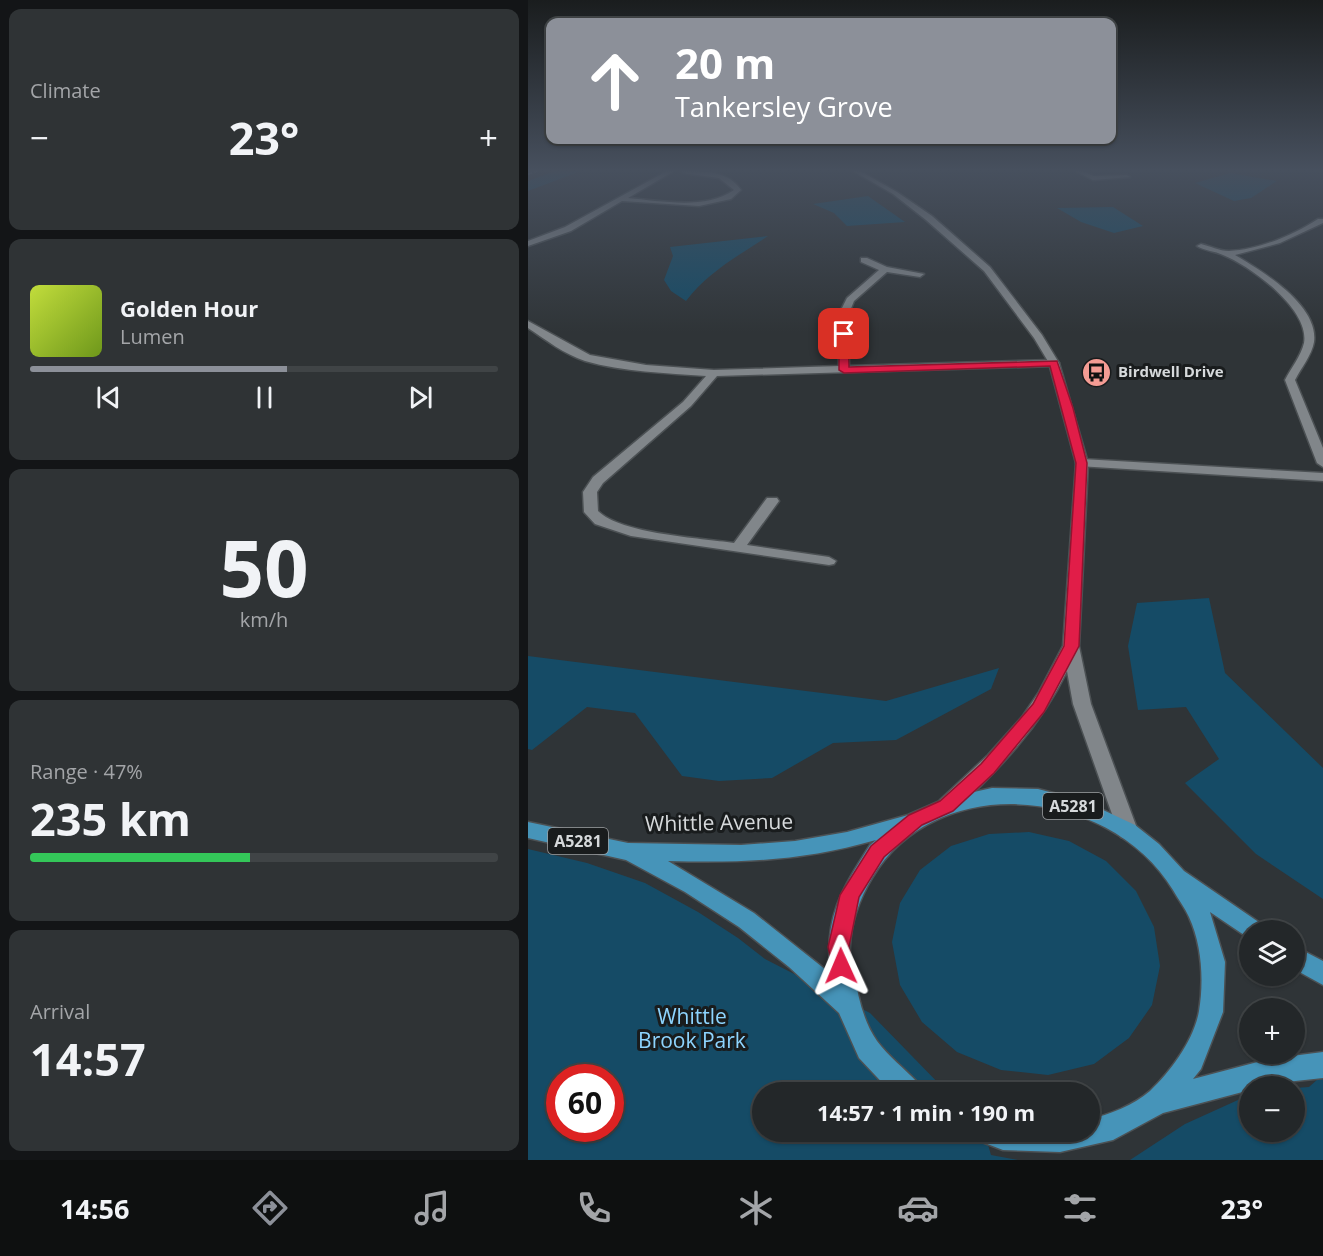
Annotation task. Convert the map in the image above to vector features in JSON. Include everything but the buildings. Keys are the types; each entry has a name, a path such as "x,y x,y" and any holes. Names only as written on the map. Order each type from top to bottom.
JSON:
{"main road":[{"name":"A5281","path":"900,1082 868,1048 847,1005 838,947 850,895 877,851 916,820 947,806 992,796 1038,797 1084,809 1128,831 1152,850 1174,873 1239,920"},
{"name":"Whittle Avenue","path":"528,830 628,852 741,854 795,850 847,840 916,820"},
{"name":"Whittle Avenue","path":"628,852 678,875 764,930 806,965 847,1005"},
{"name":"A5281","path":"1158,1101 1192,1060 1211,1012 1213,962 1200,915 1174,873"},
{"path":"1305,963 1323,974"},
{"name":"A5281","path":"1100,1130 1113,1127 1158,1101 1269,1071 1323,1065"}],"street":[{"path":"528,244 576,225"},
{"path":"937,225 987,269 1039,337 1054,363 1082,463 1071,646 1083,704 1128,831"},
{"path":"1226,253 1308,231 1316,225"},
{"path":"1202,246 1226,253 1290,297 1305,316 1310,341 1290,380 1323,463"},
{"path":"864,260 885,269 920,273"},
{"path":"844,370 843,316 850,300 885,269"},
{"path":"528,324 564,347 587,358 646,368 714,373 1054,363"},
{"path":"714,373 687,404 598,480 590,492 591,512 600,521 616,528 829,561"},
{"path":"1082,463 1323,477"},
{"path":"738,548 772,501"},
{"path":"947,806 1017,736 1038,708 1071,646"}],"green space":[{"path":"1090,225 1143,226 1114,233"},
{"path":"768,236 714,273 686,301 671,291 664,280 673,256 670,247"},
{"path":"1209,598 1225,673 1323,768 1323,899 1256,854 1185,783 1219,759 1186,707 1138,710 1128,646 1137,603"},
{"path":"528,656 886,701 999,668 991,689 896,740 833,743 772,778 719,781 682,776 635,713 587,707 532,750 528,749"},
{"path":"1029,832 1069,841 1106,861 1136,891 1154,927 1160,966 1152,1005 1129,1038 1094,1064 1048,1075 1001,1070 957,1052 922,1022 900,985 892,942 900,903 920,870 951,846 989,834"},
{"name":"Whittle Brook Park","path":"528,849 587,863 645,883 698,912 765,959 870,1013 937,1082 752,1082 752,1142 987,1142 991,1155 1018,1160 528,1160"},
{"path":"1318,1079 1323,1079 1323,1160 1130,1160 1185,1124 1239,1100 1239,1142 1305,1142 1305,1087 1309,1087"}],"place":[{"name":"Birdwell Drive","path":"1097,372"}],"route":[{"path":"841,966 838,947 850,895 877,851 916,820 947,806 987,768 1017,736 1038,708 1058,675 1071,646 1082,463 1054,363 844,370 844,334"}]}
